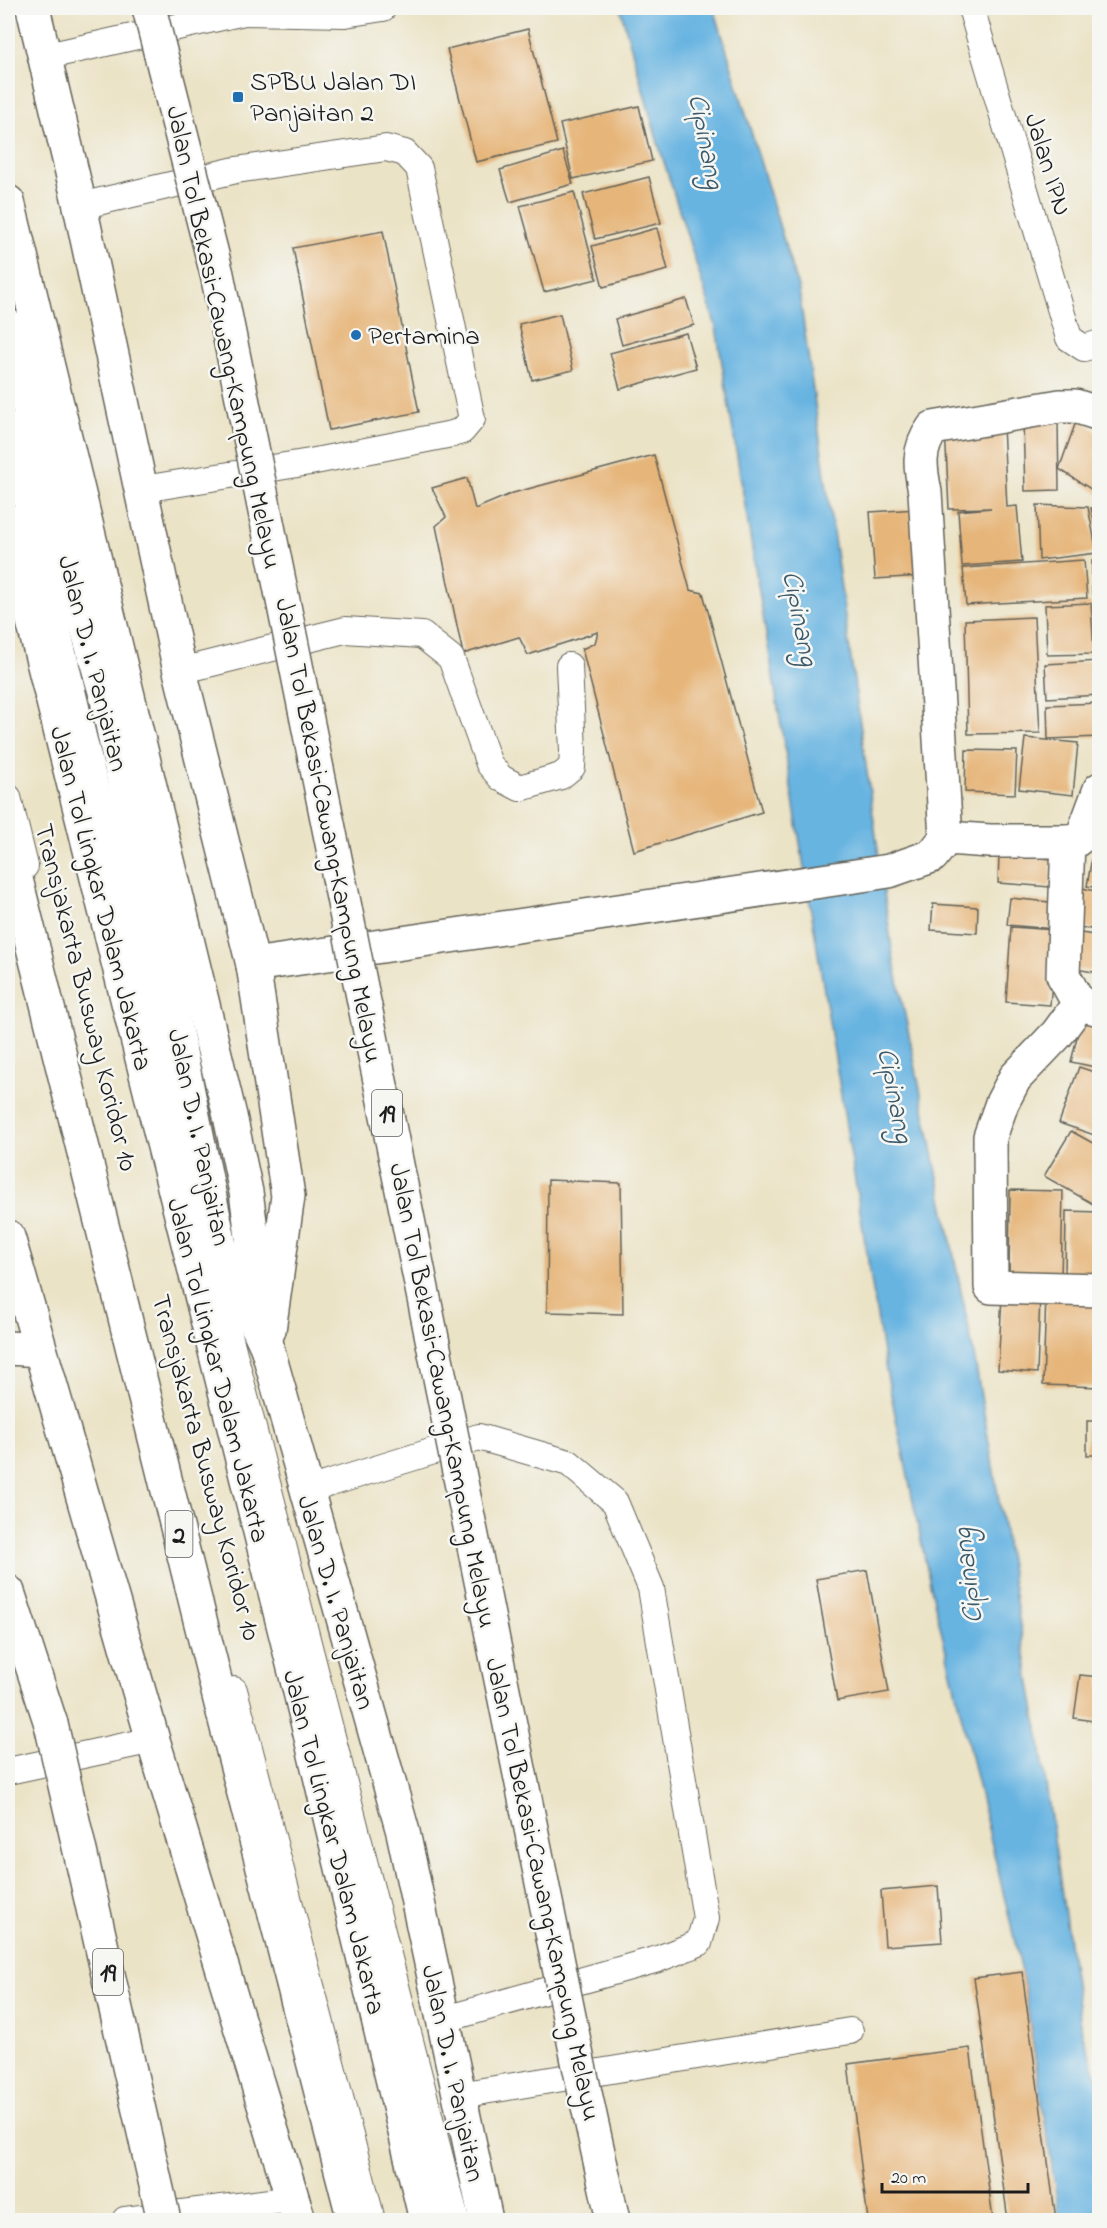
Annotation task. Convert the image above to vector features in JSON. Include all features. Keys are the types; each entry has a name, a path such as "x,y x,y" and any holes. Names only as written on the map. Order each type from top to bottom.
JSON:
{"main road":[{"path":"33,8 143,489 180,671 253,965 288,1196 267,1347"},
{"name":"Jalan Tol Bekasi–Cawang–Kampung Melayu","path":"149,8 217,274 578,2061 613,2220"},
{"path":"8,202 230,1116 246,1192 267,1347"},
{"name":"Jalan D. I. Panjaitan","path":"8,326 60,533 106,695 220,1246 267,1347 403,1832 486,2220"},
{"path":"253,965 889,871 932,856 946,838 925,492 919,461 924,441 933,428 1060,406 1075,406 1100,414"},
{"name":"Jalan Tol Lingkar Dalam Jakarta","path":"8,521 301,1696 426,2220"},
{"path":"946,838 1075,841 1083,835 1100,789"},
{"path":"1068,841 1063,975 1089,1006 1057,1034 1015,1078 1002,1103 990,1137 991,1287 1100,1290"},
{"name":"2","path":"8,847 224,1716 354,2220"},
{"path":"8,1238 153,1740 296,2210"},
{"path":"8,1348 40,1350"},
{"name":"19","path":"8,1592 51,1724 164,2220"}],"lane":[{"path":"43,57 243,10 345,14 382,8"},
{"name":"Jalan IPN","path":"971,8 1069,338 1084,348 1100,343"},
{"path":"80,206 236,170 386,148 405,153 418,168 421,179 472,419 462,431 309,462 143,489"},
{"name":"Transjakarta Busway Koridor 10","path":"8,425 228,1339 456,2220"},
{"path":"180,671 345,630 422,635 451,658 489,764 501,778 520,788 561,776 572,767 568,666"},
{"name":"Transjakarta Busway Koridor 10","path":"8,797 142,1343 372,2220"},
{"path":"306,1491 479,1437 568,1463 615,1502 651,1588 706,1918 699,1943 658,1959 442,2020"},
{"path":"8,1771 153,1740"},
{"path":"459,2096 850,2031"},
{"path":"125,2220 296,2210"}],"water":[{"name":"Cipinang","path":"620,8 714,8 799,291 893,956 974,1355 1039,1736 1082,2032 1099,2083 1099,2220 1060,2220 1022,1972 929,1579 885,1365 716,327 658,143"}],"building":[{"path":"528,29 557,143 476,162 447,49"},
{"path":"639,106 652,161 573,179 560,124"},
{"path":"563,151 573,184 510,202 500,170"},
{"path":"649,177 661,223 595,239 583,194"},
{"path":"574,192 597,279 544,292 520,206"},
{"path":"657,228 668,270 603,287 592,246"},
{"path":"383,231 419,412 329,430 293,248"},
{"path":"686,299 694,325 622,345 615,319"},
{"path":"560,314 573,370 532,380 519,324"},
{"path":"686,333 696,368 620,389 610,353"},
{"path":"1078,416 1100,434 1100,495 1059,469"},
{"path":"1058,421 1059,490 1025,491 1023,422"},
{"path":"1003,426 1007,507 1017,506 1022,562 962,566 958,511 991,508 949,509 945,428"},
{"path":"654,455 690,590 703,593 762,812 634,851 582,649 595,643 598,632 528,655 519,637 463,654 436,526 446,517 432,488 467,478 475,509 513,493"},
{"path":"1037,505 1088,507 1097,553 1039,560"},
{"path":"1100,506 1100,539 1099,539 1091,508"},
{"path":"917,509 922,576 875,579 870,512"},
{"path":"1084,560 1087,598 966,605 963,568"},
{"path":"1092,560 1100,560 1100,594 1092,594"},
{"path":"1091,603 1094,654 1047,655 1045,605"},
{"path":"1034,617 1040,733 968,734 965,620"},
{"path":"1100,661 1100,695 1047,698 1045,664"},
{"path":"1100,703 1100,737 1048,739 1047,705"},
{"path":"1025,738 1078,743 1073,795 1019,789"},
{"path":"966,750 1017,751 1015,794 965,792"},
{"path":"1093,851 1100,852 1100,888 1087,886"},
{"path":"999,855 1052,859 1050,887 998,883"},
{"path":"1082,888 1100,892 1100,931 1075,926"},
{"path":"1010,898 1059,903 1056,929 1007,925"},
{"path":"933,904 978,907 977,933 931,930"},
{"path":"1011,927 1056,930 1050,1005 1006,1002"},
{"path":"1081,933 1100,936 1100,973 1075,969"},
{"path":"1083,1012 1100,1015 1100,1068 1071,1062"},
{"path":"1079,1067 1100,1074 1100,1137 1059,1123"},
{"path":"1071,1131 1100,1147 1100,1208 1044,1176"},
{"path":"548,1180 621,1183 623,1314 547,1312"},
{"path":"1010,1190 1063,1191 1061,1279 1009,1278"},
{"path":"1066,1211 1099,1212 1097,1278 1065,1277"},
{"path":"1046,1294 1100,1295 1100,1387 1043,1385"},
{"path":"1002,1296 1040,1297 1037,1373 998,1370"},
{"path":"1087,1421 1100,1421 1100,1455 1087,1455"},
{"path":"867,1570 889,1692 837,1701 816,1579"},
{"path":"1080,1675 1100,1677 1100,1722 1074,1718"},
{"path":"938,1886 942,1942 885,1946 881,1891"},
{"path":"1022,1972 1056,2220 1008,2220 974,1978"},
{"path":"970,2048 993,2220 868,2220 848,2064"}],"place":[{"name":"SPBU Jalan DI Panjaitan 2","path":"238,97"},
{"name":"Pertamina","path":"356,335"}]}
